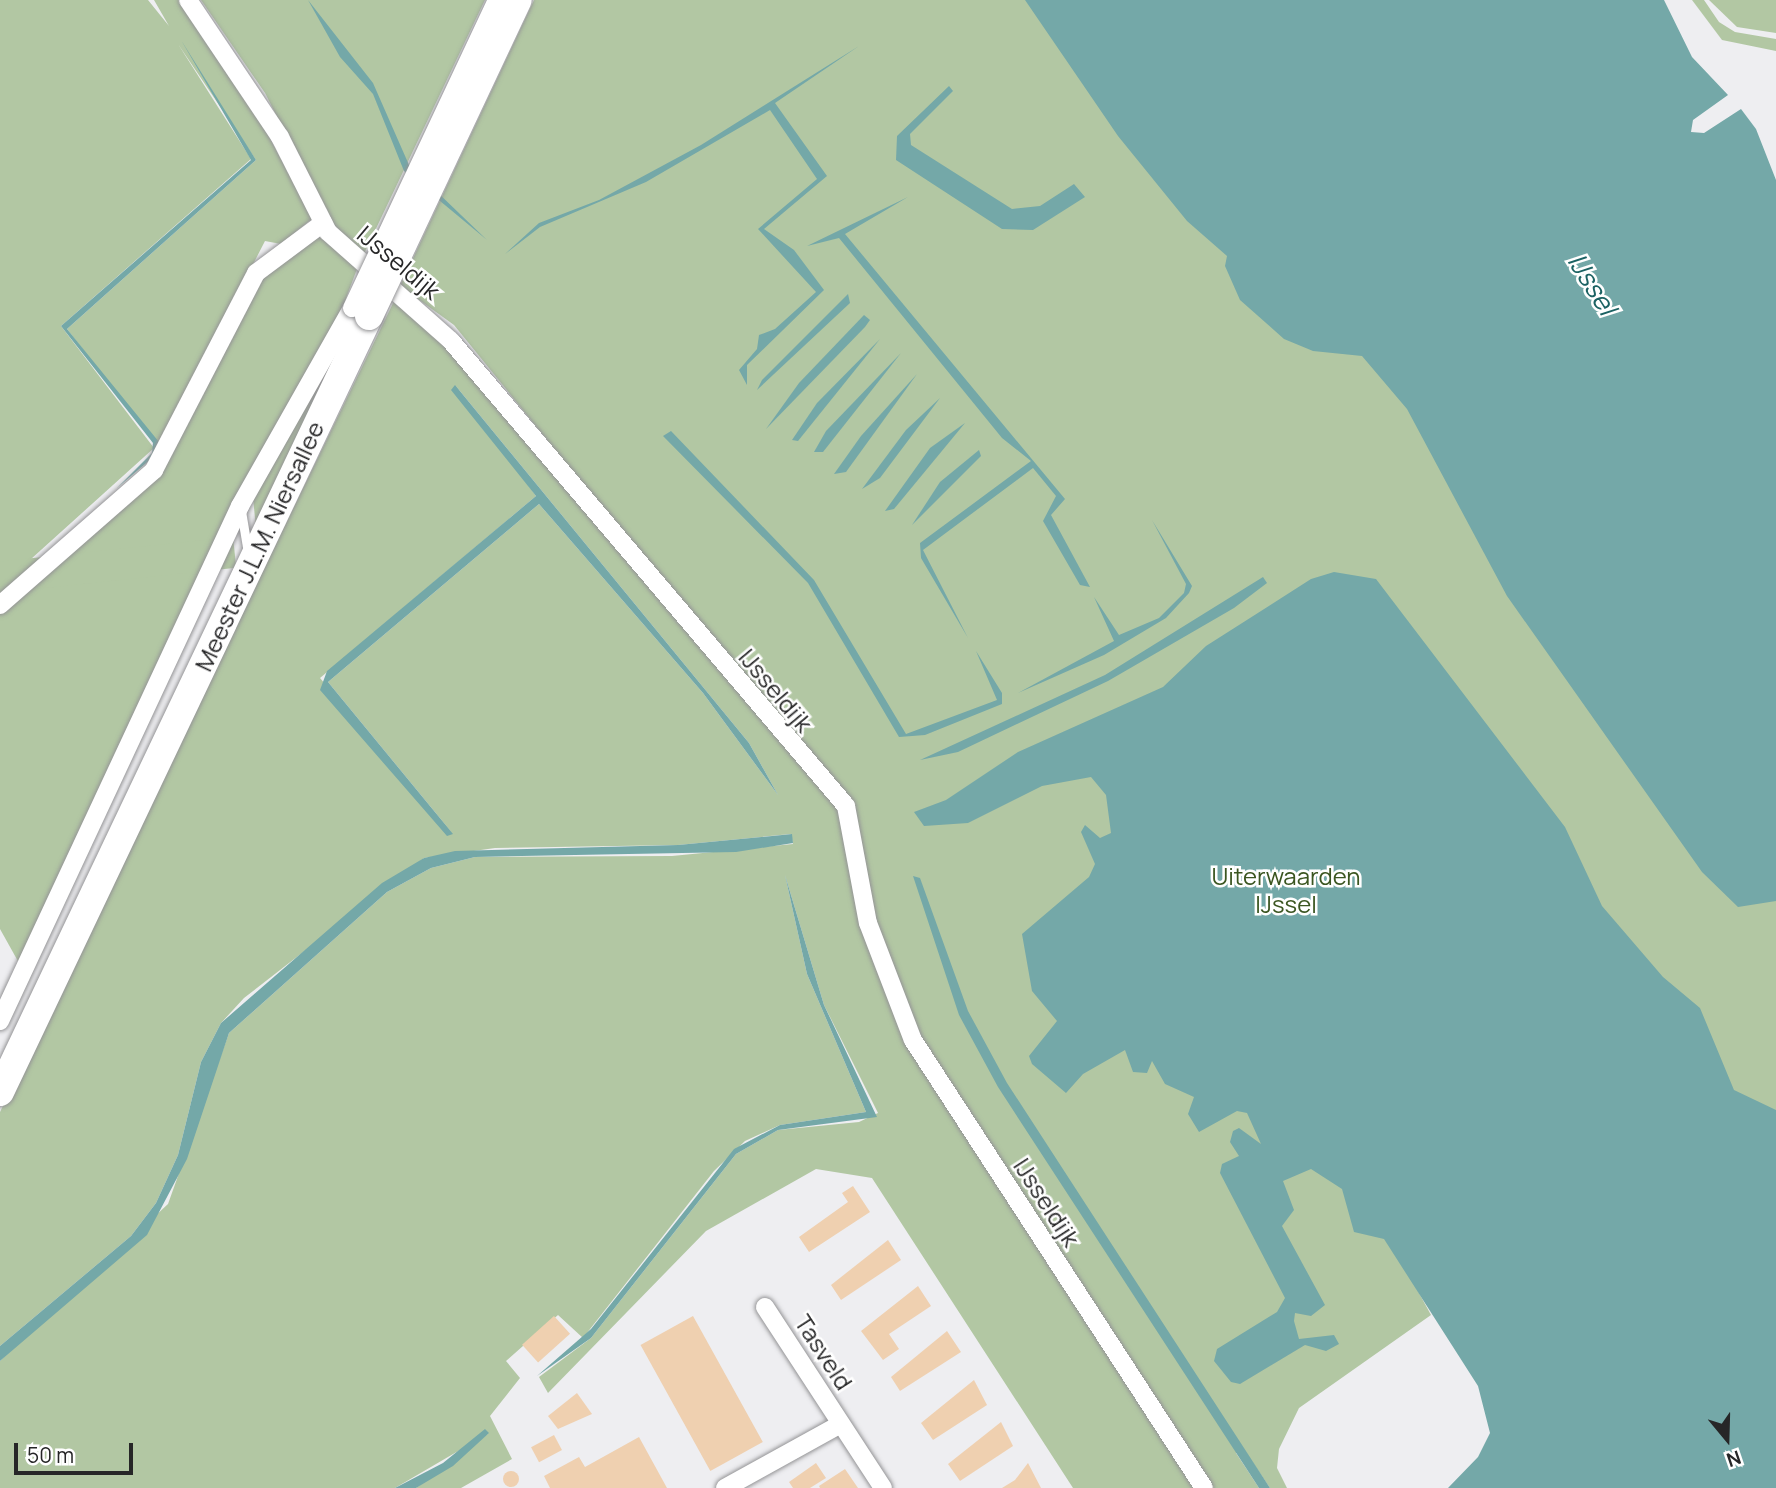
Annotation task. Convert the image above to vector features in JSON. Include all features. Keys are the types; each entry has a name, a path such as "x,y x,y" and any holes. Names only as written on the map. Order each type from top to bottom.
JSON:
{"main road":[{"name":"Meester J.L.M. Niersallee","path":"0,1092 250,565 360,312 518,0"}],"street":[{"name":"IJsseldijk","path":"188,0 274,127 323,223 347,253 408,298 451,341 846,806 881,970 913,1040 1204,1488"},
{"name":"Meester J.L.M. Niersallee","path":"0,1021 240,506 360,312 497,0"},
{"path":"0,604 154,470 256,273 323,223"},
{"name":"Tasveld","path":"765,1307 883,1488"},
{"name":"Tasveld","path":"725,1488 841,1424"}],"lane":[{"path":"240,506 250,565"}],"green space":[{"path":"0,0 148,0 169,26 154,0 179,0 250,102 313,218 281,244 265,241 159,447 67,329 256,160 178,44 251,159 61,326 154,448 0,587"},
{"path":"201,0 485,0 361,260 338,237 265,93"},
{"name":"Uiterwaarden IJssel","path":"534,0 1124,0 1776,817 1776,1486 1402,1262 1431,1315 1299,1408 1279,1449 1277,1468 1287,1488 1270,1488 1243,1448 1236,1453 1259,1488 1210,1488 918,1034 882,952 856,821 454,325 400,286"},
{"path":"1692,0 1704,0 1719,22 1735,32 1776,39 1776,51 1722,40"},
{"path":"1709,0 1776,0 1776,33 1737,27"},
{"path":"314,236 324,236 357,269 339,317 19,963 0,929 0,610 150,479 261,275"},
{"path":"397,295 423,317 840,803 873,962 900,1025 1198,1488 1073,1488 872,1178 816,1169 706,1231 548,1393 539,1377 591,1338 736,1154 778,1130 859,1122 878,1113 824,1005 785,875 807,974 866,1112 780,1125 745,1141 714,1171 583,1338 558,1315 506,1361 520,1378 490,1416 512,1459 461,1488 416,1488 489,1433 395,1488 0,1488 0,1361 168,1204 229,1033 387,892 431,868 475,857 672,856 793,844 791,834 678,845 495,848 424,858 244,998 221,1023 201,1062 178,1155 156,1203 131,1236 0,1346 0,1112","holes":["455,385 749,743 778,795 703,693 539,504 328,682 453,834 320,678 536,496"]},
{"path":"356,310 256,529 253,497"},
{"path":"233,537 236,568 0,593 0,561"}],"water":[{"path":"308,0 373,83 409,165 487,240 404,171 373,94 340,57"},
{"name":"IJssel","path":"1025,0 1664,0 1692,57 1728,95 1693,120 1691,132 1704,133 1741,109 1756,129 1776,180 1776,901 1738,907 1702,872 1507,596 1407,409 1362,356 1313,351 1284,339 1240,300 1225,266 1227,256 1187,221 1118,136"},
{"path":"181,40 256,160 67,329 159,442 158,453 117,488 152,453 153,443 61,326 251,160"},
{"path":"859,46 775,103 827,176 764,229 794,250 824,290 747,365 747,385 739,370 757,349 759,335 775,329 816,292 758,229 817,179 770,110 646,182 540,227 505,254 539,223 599,200 701,145"},
{"path":"949,86 953,91 910,134 911,145 1012,209 1040,206 1074,184 1085,197 1033,230 1002,229 896,160 897,136"},
{"path":"908,197 845,234 1065,499 1051,515 1090,587 1080,585 1043,521 1056,496 1033,468 923,550 968,638 921,558 920,543 1031,461 1002,438 839,238 807,246"},
{"path":"848,294 850,303 757,390 762,380"},
{"path":"864,315 870,320 865,327 766,429 799,383"},
{"path":"880,339 798,441 792,440 817,403"},
{"path":"901,353 823,452 814,452 826,431"},
{"path":"917,374 846,472 834,474 861,436"},
{"path":"455,385 749,743 778,795 703,693 539,504 328,682 453,834 447,836 320,690 327,671 536,496 451,390"},
{"path":"940,398 880,478 862,489 906,430"},
{"path":"965,423 894,509 885,511 930,448"},
{"path":"671,431 814,580 906,734 997,700 976,651 1002,693 1002,704 925,735 899,737 808,583 663,436"},
{"path":"979,450 981,456 912,525 940,482"},
{"path":"1152,520 1192,586 1189,593 1166,618 1104,655 1018,693 1114,641 1094,597 1119,635 1159,618 1184,593 1186,584"},
{"path":"1334,572 1376,579 1565,827 1602,906 1663,977 1700,1008 1734,1090 1776,1110 1776,1488 1448,1488 1478,1457 1490,1433 1478,1386 1384,1239 1354,1232 1342,1189 1311,1169 1283,1181 1294,1210 1282,1226 1325,1305 1311,1316 1295,1313 1294,1321 1299,1339 1334,1335 1339,1344 1326,1351 1305,1345 1240,1384 1231,1382 1214,1361 1217,1349 1277,1312 1285,1298 1220,1173 1222,1164 1239,1156 1230,1142 1233,1131 1239,1128 1261,1144 1247,1113 1237,1111 1199,1132 1188,1114 1194,1097 1165,1084 1152,1061 1147,1073 1133,1072 1125,1050 1083,1074 1066,1093 1032,1064 1029,1056 1057,1021 1032,991 1022,934 1089,877 1095,864 1081,832 1085,825 1100,838 1111,833 1106,795 1091,777 1042,786 968,823 924,826 914,812 946,800 1018,752 1163,687 1206,646 1311,579"},
{"path":"1263,577 1267,583 1234,608 1108,681 958,752 920,760 1105,675"},
{"path":"792,834 793,843 736,852 475,857 431,868 387,892 229,1033 187,1159 147,1235 0,1361 0,1346 131,1236 156,1203 178,1155 201,1062 221,1023 382,883 424,858 455,851 678,845"},
{"path":"785,875 824,1005 877,1117 778,1130 736,1154 591,1338 537,1376 591,1329 734,1149 780,1125 866,1112 807,974"},
{"path":"913,876 920,878 968,1011 1007,1083 1270,1488 1259,1488 998,1087 959,1015"},
{"path":"485,1429 489,1433 453,1466 416,1488 395,1488 443,1463"}],"building":[{"path":"853,1186 870,1212 809,1252 799,1237 848,1202 842,1193"},
{"path":"888,1240 901,1260 841,1300 831,1285"},
{"path":"918,1286 931,1306 889,1334 899,1349 883,1360 861,1331"},
{"path":"554,1316 570,1334 538,1363 522,1345"},
{"path":"693,1316 763,1442 710,1471 641,1345"},
{"path":"947,1331 961,1352 900,1391 891,1377"},
{"path":"974,1380 987,1405 933,1440 921,1423"},
{"path":"577,1393 592,1414 558,1429 548,1416"},
{"path":"1001,1422 1013,1446 960,1481 948,1464"},
{"path":"554,1435 562,1450 539,1462 531,1447"},
{"path":"639,1437 667,1488 550,1488 544,1476 579,1457 585,1467"},
{"path":"816,1463 826,1478 810,1488 793,1488 789,1482"},
{"path":"1028,1463 1041,1488 1002,1488 1015,1480"},
{"path":"845,1469 858,1488 820,1488 819,1486"},
{"path":"508,1471 514,1471 519,1479 517,1485 508,1487 503,1482 503,1476"}]}
